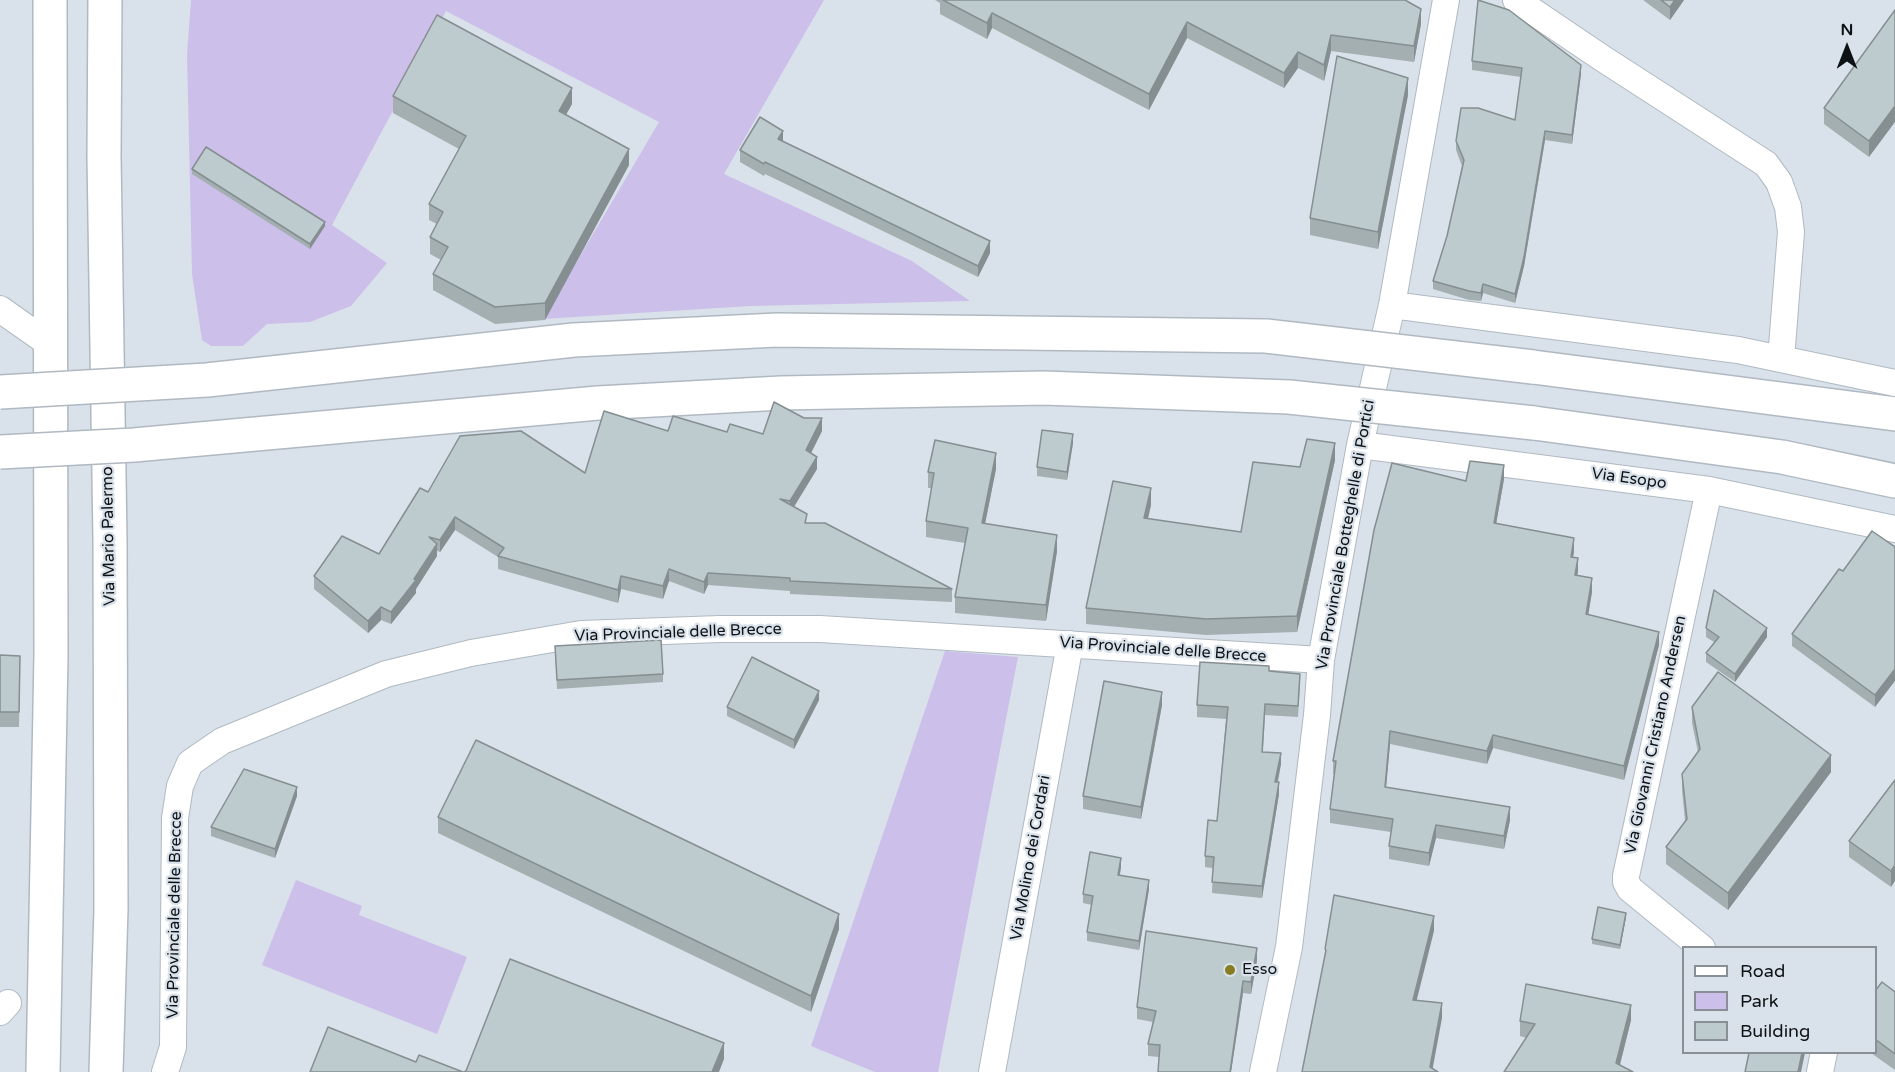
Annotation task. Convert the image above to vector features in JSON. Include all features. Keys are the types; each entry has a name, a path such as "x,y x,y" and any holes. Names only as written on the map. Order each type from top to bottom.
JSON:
{"main road":[{"path":"43,1072 51,655 50,0"},
{"name":"Via Mario Palermo","path":"105,0 104,156 110,540 111,909 106,1072"},
{"path":"0,392 207,380 574,340 777,330 836,330 1266,336 1533,367 1895,414"},
{"path":"0,452 134,445 609,403 781,393 1044,388 1289,397 1534,423 1782,457 1895,481"}],"street":[{"name":"Via Provinciale Botteghelle di Portici","path":"1263,1072 1289,947 1317,715 1321,660 1360,445 1392,305 1446,0"},
{"path":"1516,0 1766,164 1779,182 1788,207 1791,232 1780,359"},
{"path":"1392,305 1737,350 1895,383"},
{"path":"0,309 51,345"},
{"name":"Via Esopo","path":"1360,445 1709,490 1895,529"},
{"name":"Via Giovanni Cristiano Andersen","path":"1700,946 1630,889 1626,876 1709,490"},
{"name":"Via Provinciale delle Brecce","path":"165,1072 172,1047 175,818 180,786 190,763 222,741 387,674 471,653 581,634 720,630 820,629 1321,660"},
{"name":"Via Molino dei Cordari","path":"992,1072 1070,644"},
{"path":"1820,1072 1824,1054"}],"green space":[{"path":"191,0 824,0 724,174 912,261 970,301 750,306 543,319 659,122 446,11 332,225 387,263 351,306 310,322 267,324 243,346 211,346 202,340 192,274 187,55"},
{"path":"945,651 1018,657 938,1072 875,1072 811,1046"},
{"path":"296,880 362,906 359,915 467,957 437,1034 262,965"}],"building":[{"path":"943,0 1405,0 1421,9 1414,46 1331,35 1324,65 1298,52 1284,73 1187,22 1149,94 992,13 987,23"},
{"path":"1478,0 1509,10 1581,65 1572,135 1545,131 1524,257 1515,294 1483,284 1481,293 1433,281 1447,236 1464,160 1456,141 1461,108 1478,108 1515,120 1522,68 1472,61"},
{"path":"1661,0 1675,0 1670,7"},
{"path":"1895,10 1895,106 1869,141 1824,108"},
{"path":"437,15 572,88 559,111 629,149 545,303 495,307 433,274 448,247 430,237 443,212 429,204 466,136 393,96"},
{"path":"1337,56 1408,78 1378,232 1310,218"},
{"path":"760,117 783,131 778,139 990,241 978,266 765,162 764,164 740,150"},
{"path":"206,147 325,222 310,244 192,169"},
{"path":"774,402 804,418 822,418 806,450 817,457 790,501 780,499 807,514 805,523 825,523 952,589 790,581 790,578 708,573 704,582 669,569 663,586 621,576 618,590 498,556 504,548 455,517 440,540 429,537 437,544 414,579 416,580 391,612 381,607 368,621 314,576 342,536 379,554 420,488 428,492 460,436 521,431 585,473 604,411 668,431 673,416 727,432 730,424 763,434"},
{"path":"1042,430 1073,434 1067,472 1037,467"},
{"path":"1307,439 1335,443 1297,616 1206,619 1086,608 1113,481 1151,488 1144,518 1241,532 1253,462 1300,467"},
{"path":"935,440 996,453 982,523 1057,535 1046,605 955,597 968,528 926,521 934,473 928,472"},
{"path":"1470,461 1504,465 1494,523 1574,538 1571,557 1578,558 1575,575 1592,578 1586,614 1659,632 1624,766 1493,735 1487,751 1390,731 1385,787 1510,807 1504,836 1436,825 1429,853 1389,846 1393,819 1330,809 1336,761 1333,761 1374,530 1392,463 1466,481"},
{"path":"1872,531 1895,547 1895,669 1875,695 1792,634 1839,569 1843,571"},
{"path":"1714,590 1767,628 1735,674 1706,653 1719,637 1706,628"},
{"path":"661,640 663,674 557,680 555,646"},
{"path":"0,655 20,656 19,712 0,712"},
{"path":"752,657 819,691 794,740 727,707"},
{"path":"1200,662 1269,666 1269,671 1300,674 1298,706 1265,704 1262,752 1281,753 1275,782 1279,782 1262,886 1212,882 1214,857 1205,856 1208,820 1217,821 1228,707 1197,705"},
{"path":"1718,672 1831,755 1728,893 1666,847 1687,819 1682,774 1700,749 1692,707"},
{"path":"1104,681 1162,692 1141,807 1083,796"},
{"path":"476,740 839,914 811,996 438,817"},
{"path":"244,769 297,787 275,849 211,827"},
{"path":"1895,780 1895,865 1891,871 1849,841"},
{"path":"1090,852 1121,858 1118,875 1149,880 1139,941 1087,932 1093,896 1083,894"},
{"path":"1334,895 1434,916 1413,1000 1442,1003 1430,1067 1438,1072 1302,1072 1326,950"},
{"path":"1598,907 1626,913 1620,945 1592,939"},
{"path":"1146,931 1257,948 1251,982 1243,981 1230,1072 1158,1072 1160,1045 1148,1044 1156,1011 1137,1007"},
{"path":"510,959 724,1043 712,1072 464,1072"},
{"path":"1882,982 1895,992 1895,1054 1877,1040 1877,988"},
{"path":"1526,984 1631,1005 1616,1063 1633,1072 1504,1072 1535,1024 1520,1021"},
{"path":"328,1027 416,1062 419,1055 463,1072 310,1072"},
{"path":"1749,1054 1802,1054 1798,1072 1745,1072"}],"place":[{"name":"Esso","path":"1230,970"}]}
